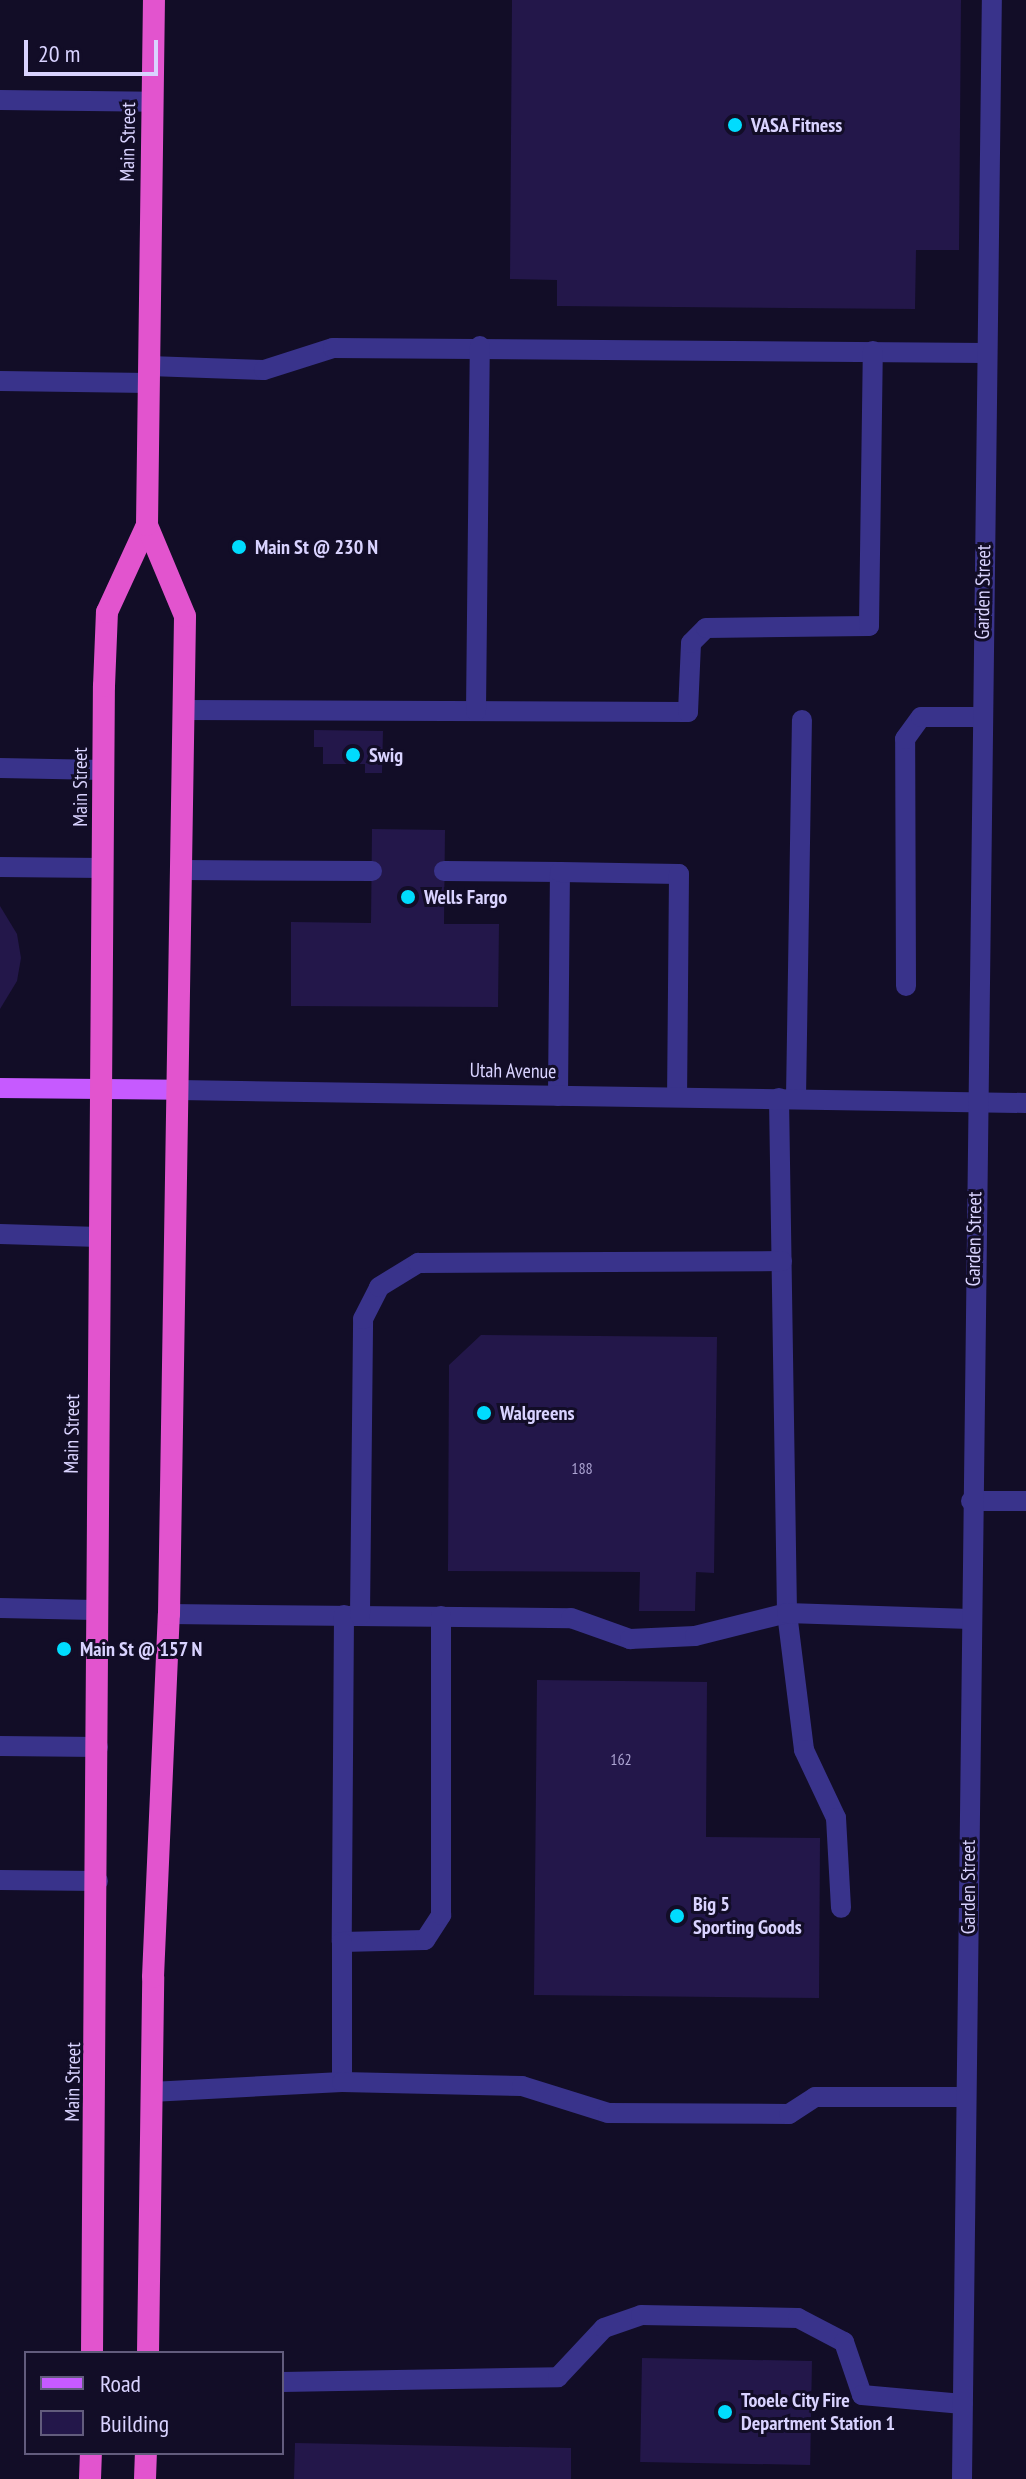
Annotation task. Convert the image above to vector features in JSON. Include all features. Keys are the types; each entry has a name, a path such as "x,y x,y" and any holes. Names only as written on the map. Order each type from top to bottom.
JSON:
{"highway":[{"name":"Main Street","path":"148,2351 151,2092 169,1614 185,616 147,525 154,0"},
{"name":"Main Street","path":"92,2351 98,1881 95,1610 107,612 147,525"},
{"path":"90,2479 91,2455"},
{"path":"145,2479 146,2455"}],"main road":[{"name":"Utah Avenue","path":"0,1088 178,1090"}],"street":[{"name":"Garden Street","path":"962,2479 975,1102 992,0"},
{"path":"0,100 153,102"},
{"path":"0,381 264,370 333,348 480,346 986,353"},
{"path":"476,711 480,346"},
{"path":"183,710 688,712 691,643 706,628 869,626 873,351"},
{"path":"906,986 905,739 921,717 981,717"},
{"path":"802,720 782,1261 787,1613 804,1750 836,1818 841,1908"},
{"path":"0,768 104,770"},
{"path":"0,867 103,868"},
{"path":"181,870 372,871"},
{"path":"444,871 679,874 677,1097"},
{"path":"558,1096 560,872"},
{"name":"Utah Avenue","path":"178,1090 1026,1103"},
{"path":"0,1234 99,1237"},
{"path":"342,2082 342,1942 363,1319 379,1287 418,1263 782,1261"},
{"path":"971,1501 1026,1501"},
{"path":"0,1608 95,1610"},
{"path":"169,1614 571,1618 630,1639 695,1636 787,1613 970,1619"},
{"path":"342,1942 425,1940 441,1915 441,1616"},
{"path":"0,1746 98,1747"},
{"path":"0,1880 98,1881"},
{"path":"151,2092 342,2082 522,2086 608,2113 789,2114 815,2097 966,2097"},
{"path":"284,2382 558,2377 604,2328 641,2315 798,2318 844,2342 862,2395 963,2404"}],"building":[{"name":"VASA Fitness","path":"512,0 961,0 959,250 916,250 915,309 557,306 557,280 510,279"},
{"name":"Swig","path":"314,730 383,731 382,773 365,773 365,764 323,764 323,747 314,747"},
{"name":"Wells Fargo","path":"372,829 445,830 444,924 499,924 498,1007 291,1006 291,922 371,923"},
{"path":"0,906 17,934 21,958 17,981 0,1009"},
{"name":"Walgreens","path":"481,1335 717,1337 714,1573 696,1572 695,1611 639,1611 640,1572 448,1571 449,1365"},
{"name":"Big 5 Sporting Goods","path":"537,1680 707,1682 706,1837 820,1838 819,1998 534,1995"},
{"name":"Tooele City Fire Department Station 1","path":"642,2358 812,2361 810,2465 640,2462"},
{"path":"295,2443 571,2448 571,2479 294,2479"}],"place":[{"name":"VASA Fitness","path":"735,125"},
{"name":"Main St @ 230 N","path":"239,547"},
{"name":"Swig","path":"353,755"},
{"name":"Wells Fargo","path":"408,897"},
{"name":"Walgreens","path":"484,1413"},
{"name":"Main St @ 157 N","path":"64,1649"},
{"name":"Big 5 Sporting Goods","path":"677,1916"},
{"name":"Tooele City Fire Department Station 1","path":"725,2412"}]}
